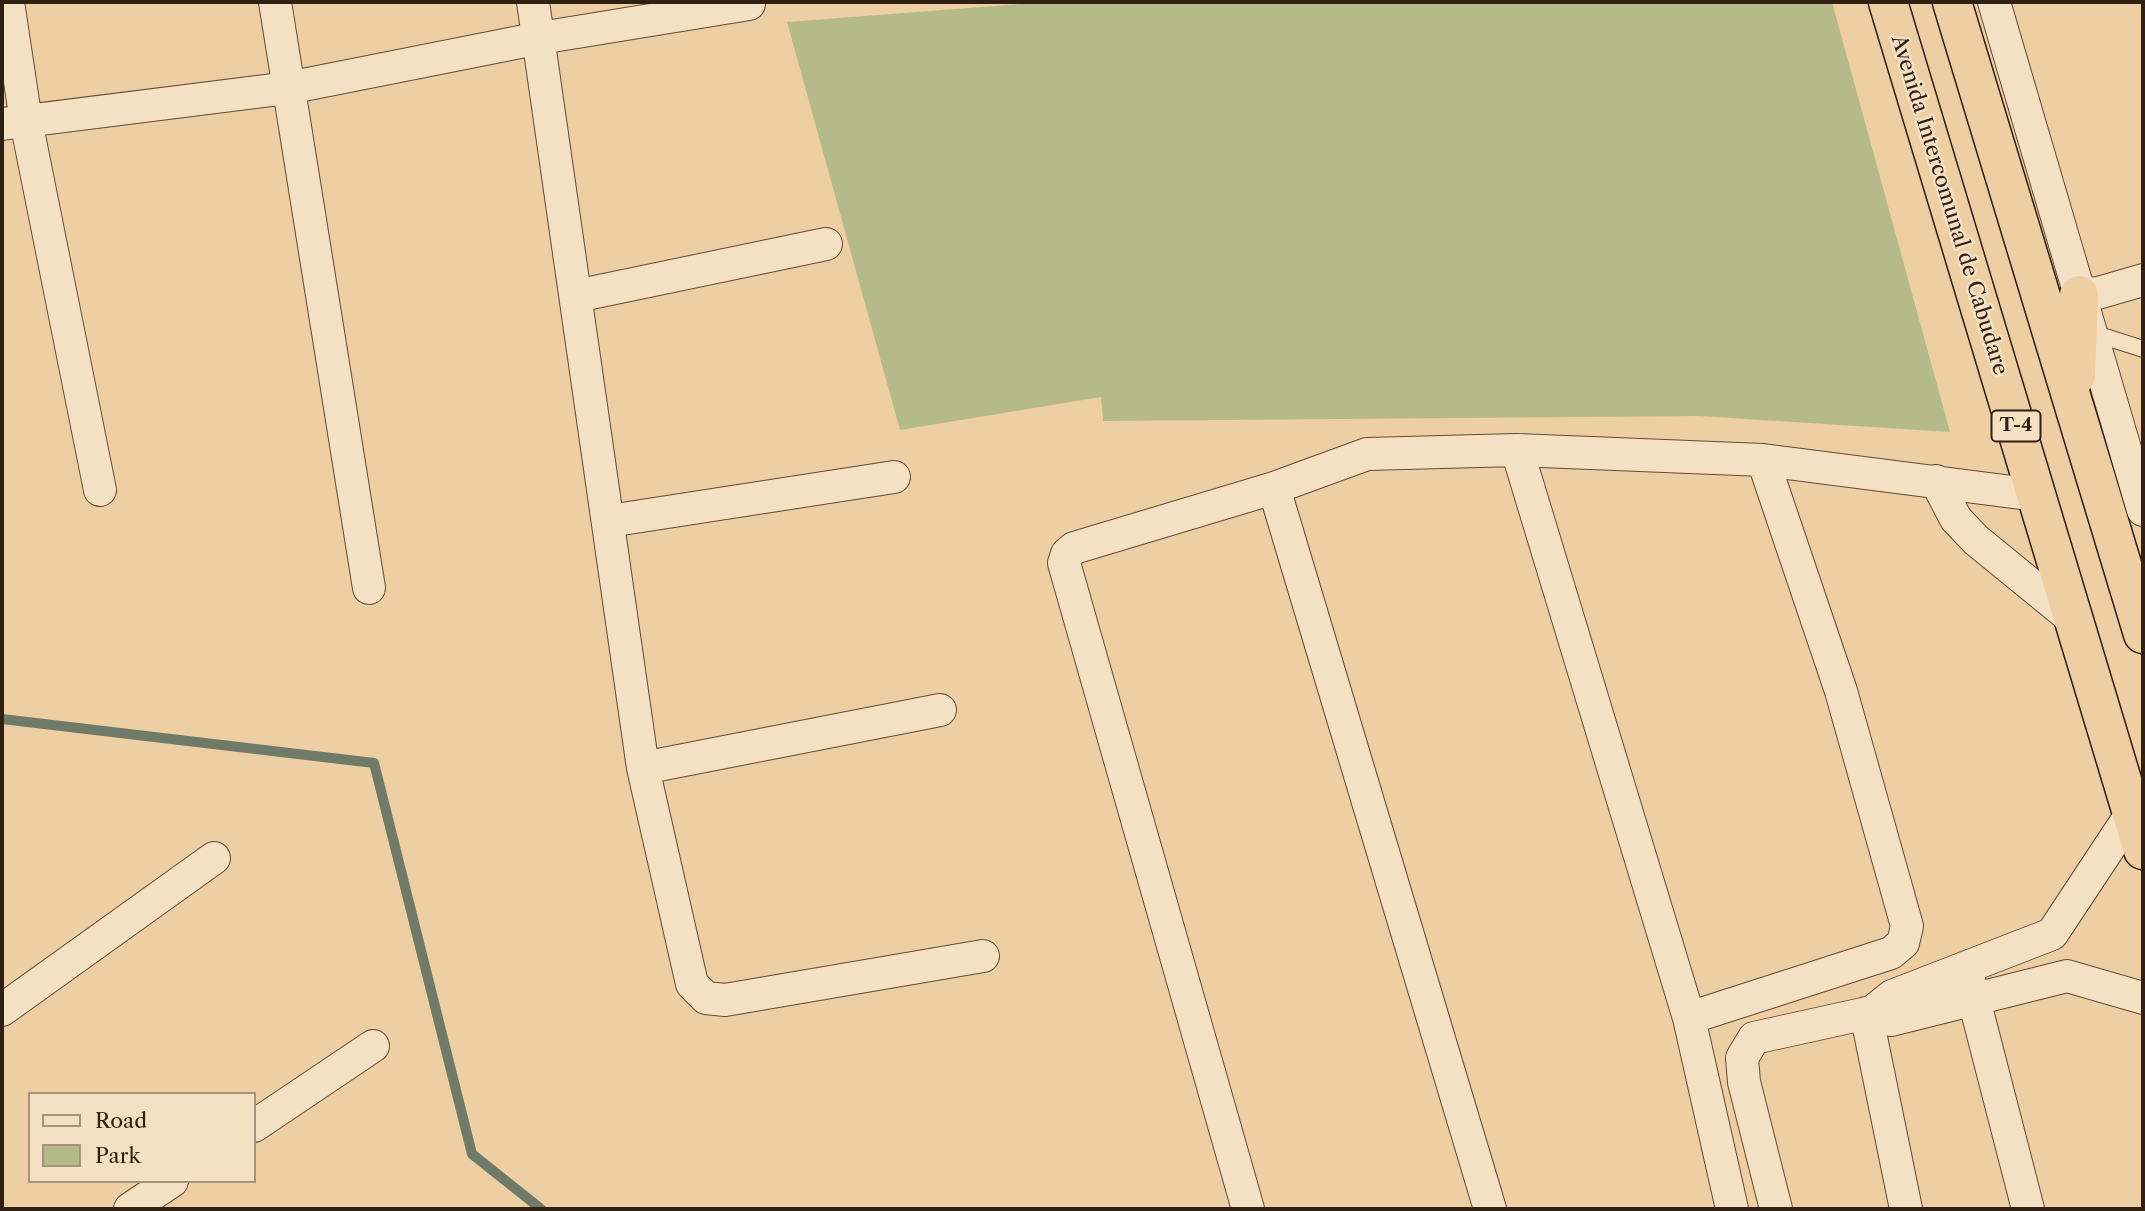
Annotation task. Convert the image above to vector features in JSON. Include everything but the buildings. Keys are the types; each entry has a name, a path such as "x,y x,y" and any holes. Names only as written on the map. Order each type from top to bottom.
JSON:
{"highway":[{"name":"Avenida Intercomunal de Cabudare","path":"1888,2 2143,850"},
{"path":"1952,2 2143,634"},
{"path":"2075,406 2089,294"}],"street":[{"path":"8,2 14,123 100,490"},
{"path":"275,2 369,588"},
{"path":"533,2 643,768 692,984 706,998 725,1000 983,956"},
{"path":"1994,2 2089,294"},
{"path":"2004,2 2089,294 2090,332 2143,510"},
{"path":"14,123 288,88 540,38 749,4"},
{"path":"576,296 826,244"},
{"path":"2089,294 2143,280"},
{"path":"1248,1209 1064,563 1067,554 1074,548 1274,488 1367,454 1517,450 1763,460 2036,495"},
{"path":"1517,450 1689,1018 1732,1209"},
{"path":"1689,1018 1891,953 1903,943 1907,926 1841,691 1763,460"},
{"path":"608,520 894,477"},
{"path":"1936,481 1956,519 1976,540 2074,620"},
{"path":"1274,488 1490,1209"},
{"path":"643,768 940,710"},
{"path":"1776,1209 1744,1082 1742,1058 1754,1038 1869,1013 1892,996 1966,970 2052,934 2132,813"},
{"path":"2,1010 214,858"},
{"path":"2052,934 2067,976"},
{"path":"1966,970 2028,1209"},
{"path":"1869,1013 1891,1020 2067,976 2143,998"},
{"path":"1869,1013 1906,1209"},
{"path":"256,1125 373,1046"},
{"path":"130,1209 169,1183"}],"lane":[{"path":"2090,332 2143,349"}],"green space":[{"path":"1046,2 1832,2 1950,432 1699,416 1103,421 1101,397 900,430 787,22"}],"waterway":[{"path":"2,719 374,763 472,1154 541,1209"}]}
